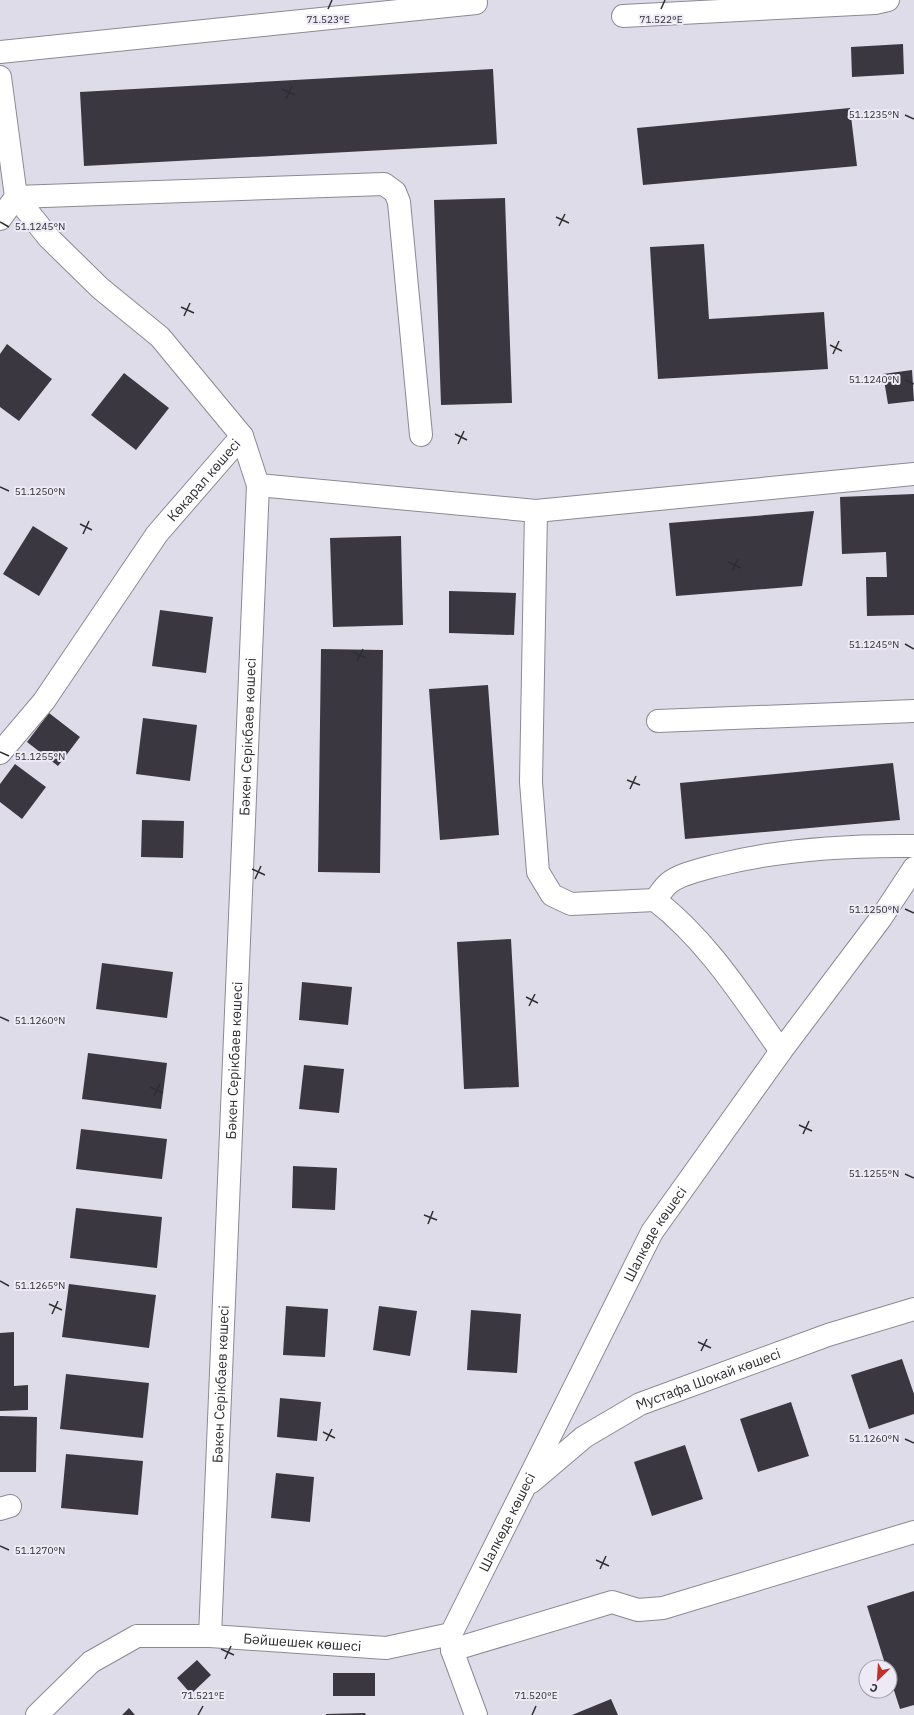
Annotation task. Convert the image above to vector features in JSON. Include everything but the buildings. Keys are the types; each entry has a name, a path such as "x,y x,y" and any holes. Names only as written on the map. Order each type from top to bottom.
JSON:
{"street":[{"path":"623,16 875,3 888,0"},
{"path":"0,52 476,3"},
{"path":"0,77 16,197 49,238 100,288 160,337 242,436"},
{"path":"16,197 384,184 395,192 399,202 421,435"},
{"path":"0,219 16,197"},
{"name":"Көкарал көшесі","path":"242,436 258,485"},
{"name":"Көкарал көшесі","path":"0,753 44,701 157,534 242,436"},
{"path":"258,485 536,511 914,474"},
{"name":"Бәкен Серікбаев көшесі","path":"210,1636 258,485"},
{"path":"536,511 531,782 538,872 552,894 571,904 655,900 685,925 722,968 781,1051"},
{"path":"658,720 914,712"},
{"path":"655,900 669,883 692,872 744,858 801,849 914,846"},
{"name":"Шалкөде көшесі","path":"452,1642 523,1490 652,1232 781,1051 881,918 914,868"},
{"name":"Мустафа Шокай көшесі","path":"523,1490 584,1437 640,1404 828,1335 914,1309"},
{"name":"Бәйшешек көшесі","path":"37,1715 91,1662 137,1636 210,1636 386,1648 452,1642 612,1602 638,1610 663,1608 914,1532"},
{"path":"452,1642 476,1715"}]}
